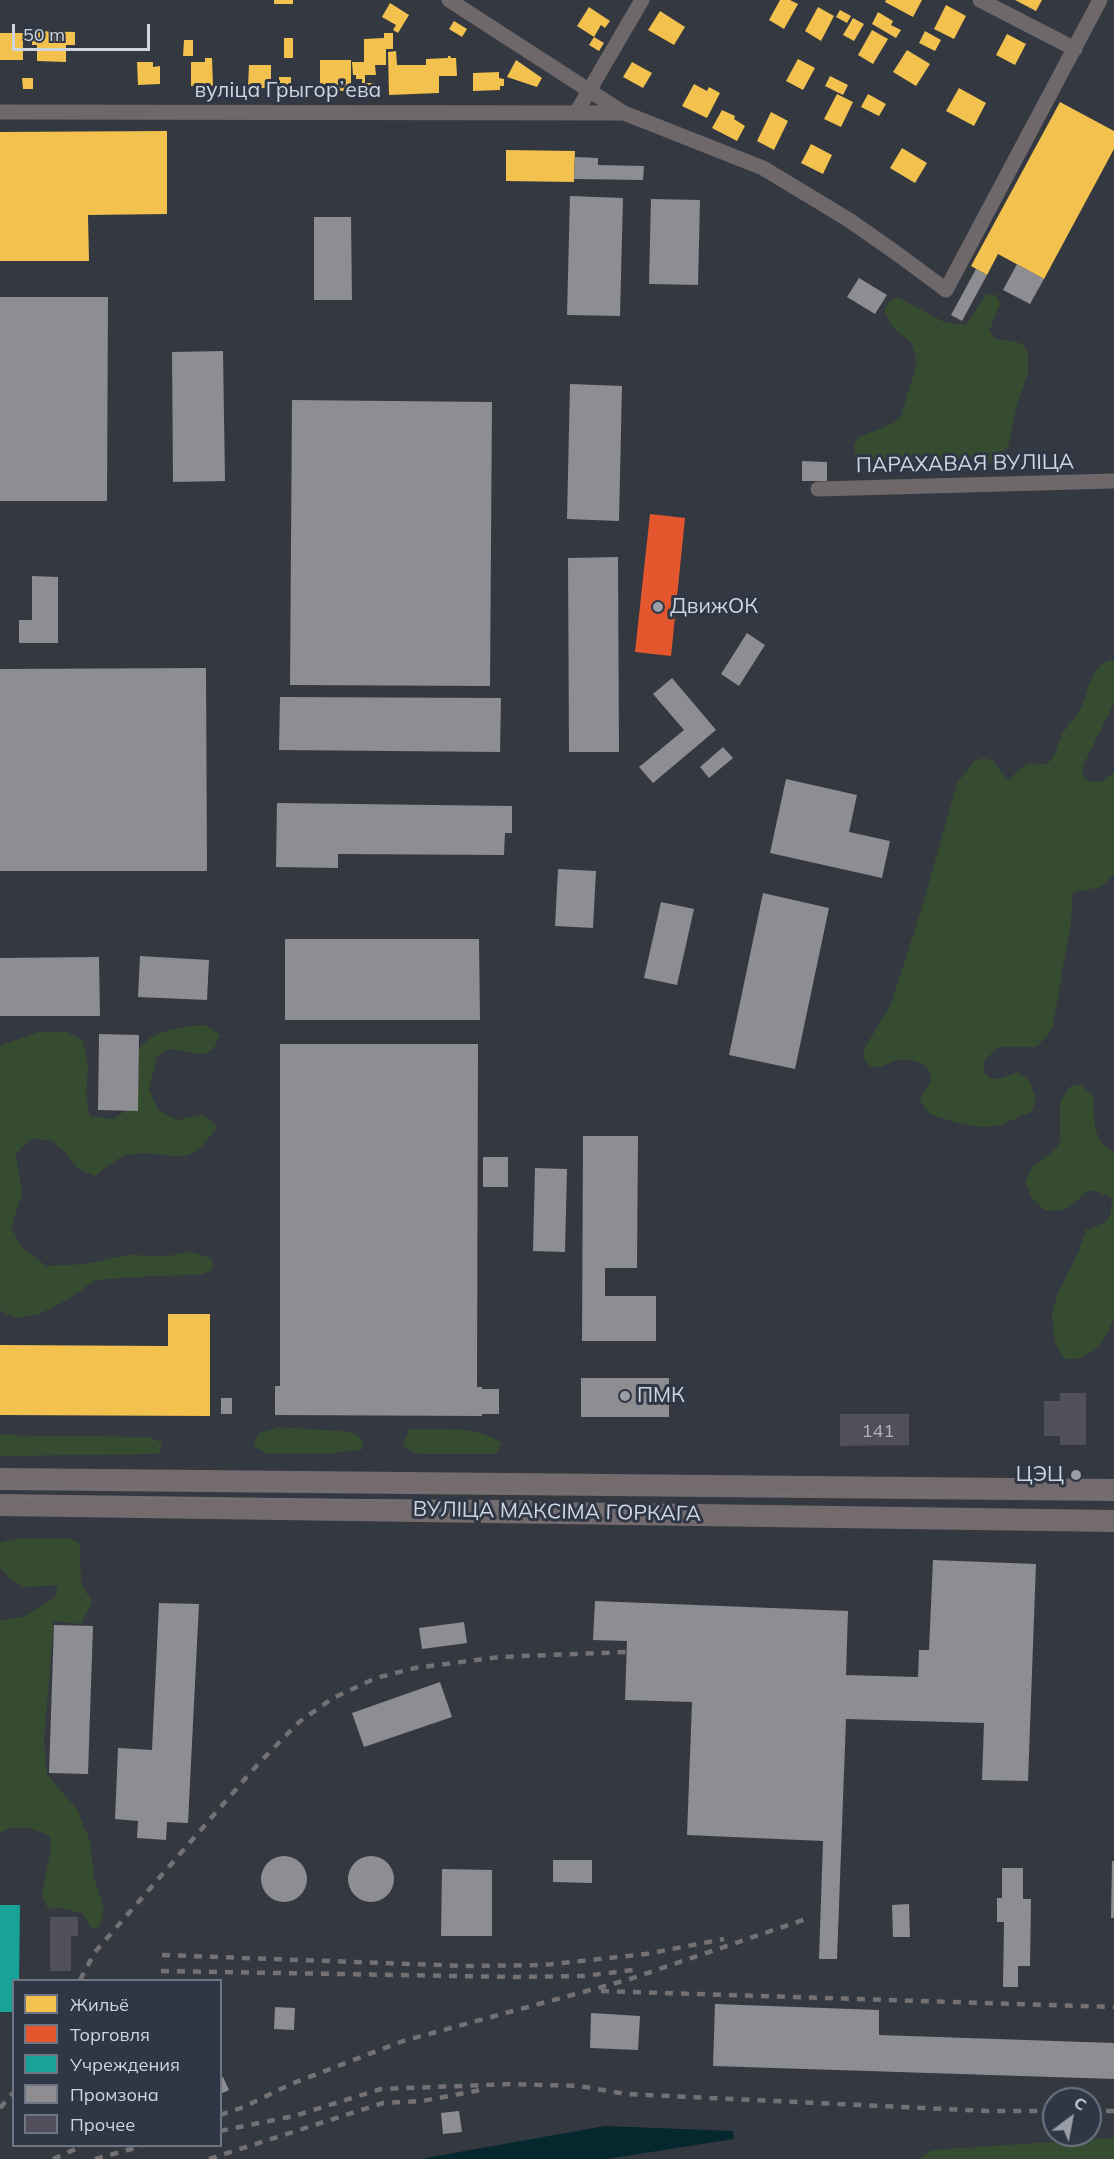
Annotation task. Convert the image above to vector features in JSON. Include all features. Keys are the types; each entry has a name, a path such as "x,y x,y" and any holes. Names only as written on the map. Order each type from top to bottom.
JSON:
{"main road":[{"name":"ВУЛІЦА МАКСІМА ГОРКАГА","path":"0,1479 1114,1490"},
{"name":"ВУЛІЦА МАКСІМА ГОРКАГА","path":"0,1505 1114,1521"}],"street":[{"path":"449,0 624,113 763,168 849,220 946,290 1100,0"},
{"path":"576,112 642,0"},
{"path":"980,0 1075,49"},
{"name":"вуліца Грыгорʼева","path":"0,112 624,113"},
{"name":"ПАРАХАВАЯ ВУЛІЦА","path":"818,489 1114,481"},
{"path":"238,1482 238,1507"}],"green space":[{"path":"986,294 996,295 1000,304 989,331 995,339 1014,341 1023,345 1028,353 1028,372 1016,409 1008,447 994,461 986,464 861,460 855,454 854,445 859,437 894,423 901,416 917,362 912,344 892,326 884,310 889,302 897,297 946,323 966,325"},
{"path":"1110,660 1114,661 1114,703 1082,772 1086,780 1100,783 1114,772 1114,875 1100,887 1073,893 1071,921 1053,1025 1049,1034 1036,1047 998,1047 985,1060 983,1070 989,1078 999,1079 1017,1072 1029,1080 1036,1099 1031,1112 1003,1124 984,1127 965,1125 930,1114 919,1099 930,1083 930,1071 926,1067 916,1061 904,1059 880,1067 872,1067 865,1061 863,1051 891,1004 923,904 957,783 975,761 984,758 993,761 1009,781 1028,764 1046,764 1050,761 1063,733 1082,706 1094,674 1098,668"},
{"path":"206,1025 220,1035 214,1048 204,1054 170,1049 157,1057 149,1089 158,1110 177,1120 204,1115 217,1127 206,1142 196,1151 179,1157 147,1153 127,1155 112,1162 96,1176 78,1169 52,1140 31,1139 16,1153 22,1193 11,1227 22,1247 46,1266 86,1264 127,1255 168,1256 191,1252 212,1259 213,1270 198,1275 96,1280 65,1301 38,1315 14,1318 0,1310 0,1046 38,1032 67,1032 83,1041 88,1068 86,1095 90,1116 114,1119 127,1109 132,1063 140,1048 155,1035 164,1031"},
{"path":"1079,1084 1094,1096 1094,1122 1097,1134 1106,1147 1114,1153 1114,1317 1107,1334 1096,1348 1073,1359 1063,1358 1055,1342 1052,1314 1057,1295 1078,1253 1086,1230 1104,1223 1110,1217 1112,1199 1102,1193 1090,1191 1065,1209 1045,1210 1032,1199 1025,1182 1033,1166 1056,1149 1060,1140 1060,1103 1069,1087"},
{"path":"279,1427 351,1432 362,1439 362,1450 330,1453 266,1453 253,1446 259,1433"},
{"path":"409,1429 469,1431 491,1437 501,1443 496,1454 417,1454 403,1446"},
{"path":"0,1435 150,1437 162,1443 159,1454 0,1456"},
{"path":"12,1539 71,1539 80,1544 81,1584 92,1602 81,1624 54,1621 44,1740 47,1775 77,1809 90,1841 94,1876 104,1910 99,1927 91,1929 83,1914 63,1908 48,1909 42,1894 50,1853 50,1836 18,1827 0,1833 0,1620 23,1617 56,1597 57,1585 26,1587 15,1582 0,1568 0,1543"},
{"path":"1114,2138 1114,2159 919,2159 931,2150 1042,2143 1042,2147 1102,2147 1102,2139"}],"water":[{"path":"605,2126 733,2131 734,2139 607,2159 420,2159"}],"building: Жильё":[{"path":"274,0 293,0 293,4 274,4"},
{"path":"780,0 790,0 798,4 784,29 769,20"},
{"path":"886,0 922,0 913,17 885,2"},
{"path":"1015,0 1042,0 1036,11"},
{"path":"390,3 409,15 398,33 393,30 396,25 382,17"},
{"path":"946,5 966,16 954,39 934,29"},
{"path":"589,7 610,21 605,28 601,25 594,37 577,26"},
{"path":"818,7 834,16 821,41 805,31"},
{"path":"840,10 851,16 847,23 836,17"},
{"path":"660,11 685,27 674,45 648,30"},
{"path":"878,12 893,21 891,25 901,30 896,38 872,24"},
{"path":"853,18 864,24 854,41 843,35"},
{"path":"454,21 467,29 462,37 449,29"},
{"path":"872,30 888,39 873,64 858,55"},
{"path":"32,31 75,32 75,45 66,45 66,62 37,61 37,45 32,45"},
{"path":"925,31 941,40 935,51 919,43"},
{"path":"0,33 23,33 23,60 0,60"},
{"path":"384,33 393,33 393,49 386,49 386,65 375,65 376,75 365,75 365,83 377,83 378,98 362,98 362,79 356,79 356,75 353,75 352,62 364,62 364,39 384,38"},
{"path":"1007,34 1026,44 1015,65 996,55"},
{"path":"594,37 604,43 599,51 589,45"},
{"path":"284,38 293,38 293,58 284,58"},
{"path":"184,40 193,40 193,56 183,56"},
{"path":"907,50 930,64 916,86 893,72"},
{"path":"396,51 397,65 426,65 426,59 448,58 448,56 456,58 457,76 439,76 439,93 389,95 388,52"},
{"path":"205,58 212,58 213,86 191,86 191,62 205,62"},
{"path":"798,59 815,68 803,90 786,81"},
{"path":"320,60 351,60 351,91 320,91"},
{"path":"516,60 542,78 537,87 507,77"},
{"path":"137,62 153,62 153,67 160,66 160,84 138,85"},
{"path":"632,62 652,73 643,88 623,77"},
{"path":"249,65 271,65 271,88 248,88"},
{"path":"499,72 499,78 504,79 504,86 500,86 500,90 473,91 473,73"},
{"path":"830,76 848,85 843,95 825,86"},
{"path":"279,77 291,77 291,94 279,94"},
{"path":"22,78 33,78 33,89 23,89"},
{"path":"694,84 707,91 709,87 720,93 707,118 682,106"},
{"path":"959,88 986,103 974,126 946,111"},
{"path":"837,94 853,102 841,127 824,119"},
{"path":"868,94 886,104 879,116 861,107"},
{"path":"1060,102 1114,131 1114,149 1044,279 998,254 987,275 971,266"},
{"path":"722,110 735,116 734,119 745,126 737,141 712,128"},
{"path":"771,112 788,121 774,150 757,141"},
{"path":"167,131 167,214 88,215 89,261 0,261 0,132"},
{"path":"811,144 832,155 823,174 801,163"},
{"path":"902,148 927,163 915,183 890,168"},
{"path":"506,150 575,151 574,182 506,181"},
{"path":"168,1314 210,1314 210,1416 0,1415 0,1345 168,1346"}],"building: Торговля":[{"name":"ДвижОК","path":"650,514 685,518 671,656 635,652"}],"building: Учреждения":[{"path":"0,1905 20,1905 19,1979 12,1979 12,2012 0,2012"}],"building: Промзона":[{"path":"575,157 598,158 598,165 644,166 643,180 574,179"},
{"path":"570,196 623,198 620,316 567,315"},
{"path":"651,199 700,200 698,285 649,284"},
{"path":"314,217 351,217 352,300 314,300"},
{"path":"1017,264 1044,279 1030,304 1003,290"},
{"path":"976,269 987,275 962,321 951,315"},
{"path":"859,278 887,295 875,314 847,297"},
{"path":"0,297 108,297 107,501 0,501"},
{"path":"223,351 225,481 173,482 172,352"},
{"path":"570,384 622,386 619,521 567,519"},
{"path":"292,400 492,402 490,686 290,685"},
{"path":"802,461 827,462 827,481 802,481"},
{"path":"618,557 619,752 569,752 568,558"},
{"path":"32,576 58,577 58,643 19,643 19,620 32,620"},
{"path":"747,633 765,645 739,686 721,674"},
{"path":"206,668 207,871 0,871 0,669"},
{"path":"672,678 716,730 653,783 639,767 684,730 653,694"},
{"path":"280,697 501,698 500,752 279,750"},
{"path":"723,747 733,758 709,778 700,767"},
{"path":"786,779 857,795 849,832 890,841 882,878 770,853"},
{"path":"277,803 512,806 512,833 505,833 504,855 338,854 338,868 276,867"},
{"path":"558,869 596,871 593,928 555,926"},
{"path":"763,893 829,908 795,1069 729,1055"},
{"path":"661,902 694,909 677,985 644,978"},
{"path":"285,939 479,939 480,1020 285,1020"},
{"path":"140,956 209,960 207,1000 138,997"},
{"path":"99,957 100,1016 0,1016 0,958"},
{"path":"99,1034 139,1035 138,1111 98,1110"},
{"path":"280,1044 478,1044 477,1387 499,1389 499,1414 482,1414 482,1416 275,1415 275,1386 280,1386"},
{"path":"583,1136 638,1136 637,1268 605,1268 605,1296 656,1296 656,1341 582,1341"},
{"path":"483,1157 508,1157 508,1187 483,1187"},
{"path":"535,1168 567,1169 565,1252 533,1251"},
{"name":"ПМК","path":"581,1378 669,1378 669,1417 581,1417"},
{"path":"221,1398 232,1398 232,1414 221,1414"},
{"path":"933,1560 1036,1564 1028,1781 982,1780 984,1723 846,1719 837,1959 819,1959 823,1841 687,1835 692,1702 625,1700 627,1641 593,1640 595,1601 848,1611 846,1675 918,1677 919,1650 929,1650"},
{"path":"159,1603 199,1604 188,1823 167,1822 166,1840 137,1838 138,1821 115,1819 118,1748 152,1750"},
{"path":"464,1622 467,1643 422,1649 419,1628"},
{"path":"54,1625 93,1626 88,1774 49,1773"},
{"path":"440,1682 452,1717 364,1747 352,1713"},
{"path":"284,1856 300,1863 307,1879 300,1895 284,1902 268,1895 261,1879 268,1863"},
{"path":"371,1856 387,1863 394,1879 387,1895 371,1902 355,1895 348,1879 355,1863"},
{"path":"553,1860 592,1860 592,1883 553,1882"},
{"path":"1112,1861 1114,1861 1114,1918 1111,1918"},
{"path":"1002,1868 1023,1868 1023,1899 1031,1899 1030,1966 1018,1966 1018,1987 1003,1987 1004,1922 997,1922 997,1898 1002,1898"},
{"path":"442,1869 492,1870 492,1936 441,1936"},
{"path":"909,1904 910,1937 893,1937 892,1905"},
{"path":"715,2004 879,2010 879,2035 1114,2043 1114,2079 713,2066"},
{"path":"275,2007 295,2008 294,2030 274,2029"},
{"path":"591,2013 640,2016 638,2050 590,2048"},
{"path":"222,2077 229,2090 222,2093"},
{"path":"459,2111 462,2132 443,2134 441,2113"}],"building: Прочее":[{"path":"1060,1393 1086,1393 1086,1445 1060,1445 1060,1436 1044,1436 1044,1401 1060,1401"},
{"path":"840,1414 909,1414 909,1445 840,1446"},
{"path":"50,1917 78,1917 78,1936 71,1936 71,1971 50,1971"}],"tram line":[{"path":"0,1488 1114,1498"},
{"path":"0,1497 531,1501"}],"railway":[{"path":"81,1979 95,1952 258,1764 299,1722 333,1698 376,1678 415,1668 499,1657 626,1652"},
{"path":"222,2114 244,2107 291,2084 403,2041 627,1980 806,1919"},
{"path":"162,1955 466,1966 544,1965 646,1954 724,1939"},
{"path":"161,1971 515,1977 584,1976 640,1969"},
{"path":"601,1991 1114,2007"},
{"path":"222,2131 294,2116 381,2089 513,2084 579,2086 626,2094 988,2111 1042,2111"},
{"path":"209,2159 383,2103 422,2101 481,2090"},
{"path":"0,2108 12,2094"},
{"path":"1102,2111 1114,2111"},
{"path":"53,2159 80,2147"},
{"path":"95,2159 138,2147"}],"place":[{"name":"ДвижОК","path":"658,607"},
{"name":"ПМК","path":"625,1396"},
{"name":"ЦЭЦ","path":"1076,1475"}]}
